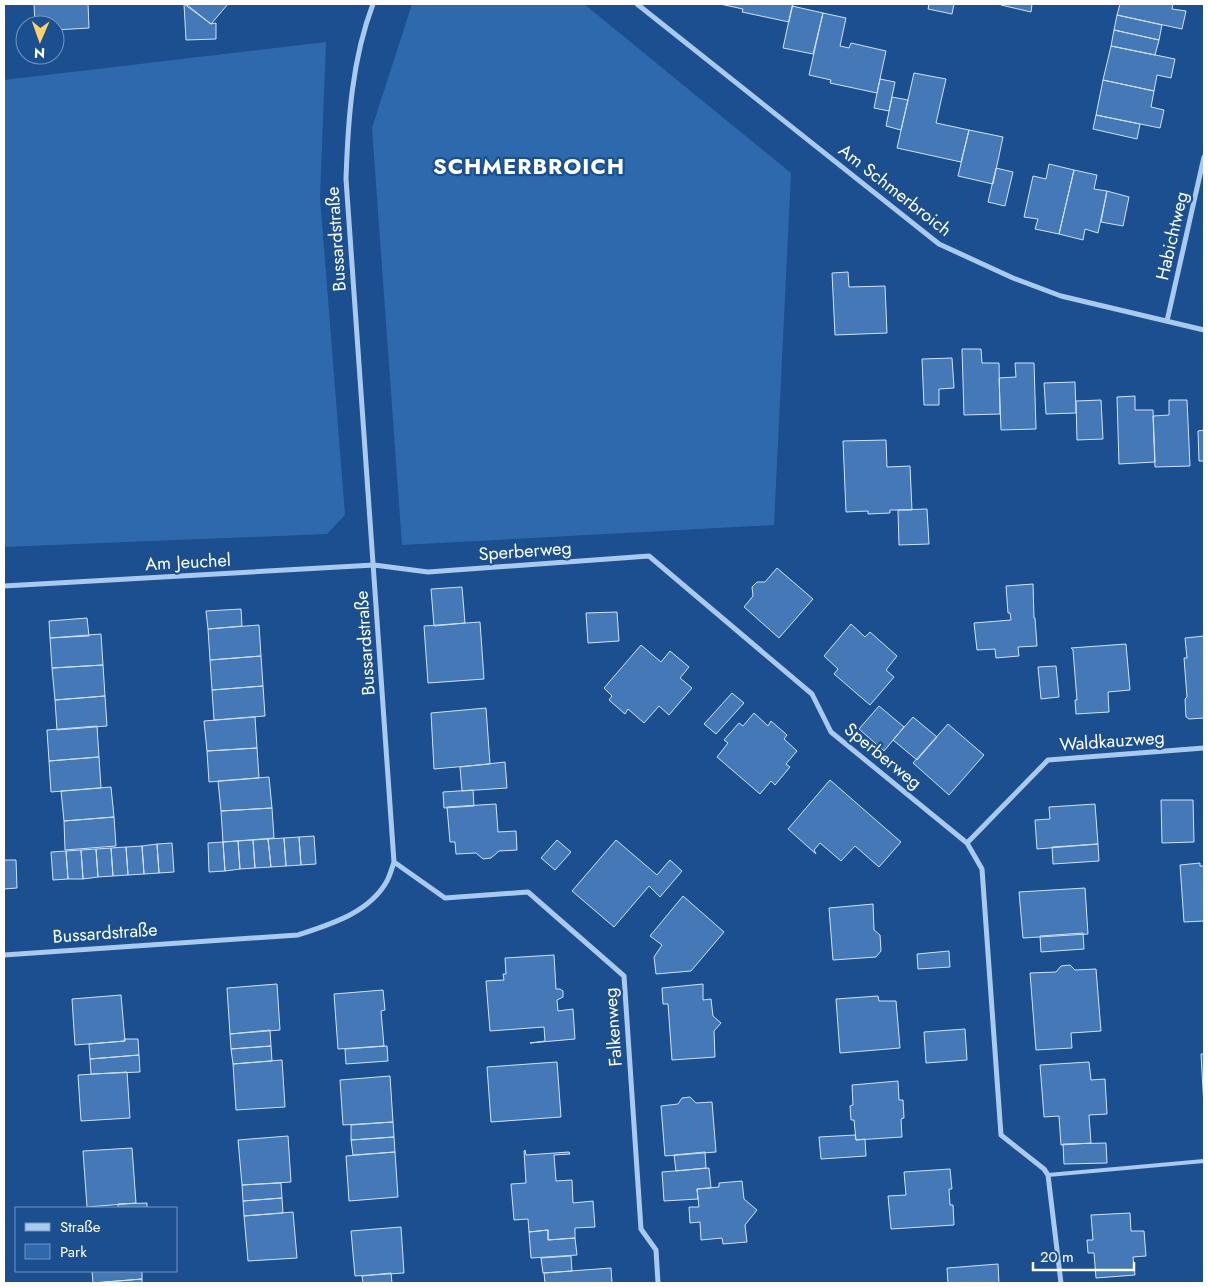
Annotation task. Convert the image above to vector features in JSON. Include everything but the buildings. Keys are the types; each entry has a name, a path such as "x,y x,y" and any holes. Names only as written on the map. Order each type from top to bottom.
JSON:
{"street":[{"name":"Bussardstraße","path":"4,955 298,935 337,921 356,911 375,897 387,881 394,862 346,179 347,132 353,79 373,4"},
{"name":"Am Schmerbroich","path":"637,4 939,244 1013,278 1061,296 1204,330"},
{"name":"Habichtweg","path":"1168,321 1204,157"},
{"name":"Sperberweg","path":"374,565 428,572 649,556 812,694 831,732 968,843 982,869 1001,1135 1044,1169 1048,1175"},
{"name":"Am Jeuchel","path":"4,586 374,565"},
{"name":"Waldkauzweg","path":"968,843 1048,760 1204,748"},
{"name":"Falkenweg","path":"394,862 445,898 528,892 624,976 641,1229 656,1250 658,1283"},
{"path":"1048,1175 1061,1283"}],"lane":[{"path":"1048,1175 1204,1161"}],"green space":[{"path":"412,4 584,4 791,173 774,525 402,545 372,128"},
{"path":"326,42 320,197 345,515 327,534 4,547 4,80"}],"district":[{"name":"SCHMERBROICH","path":"529,166"}]}
